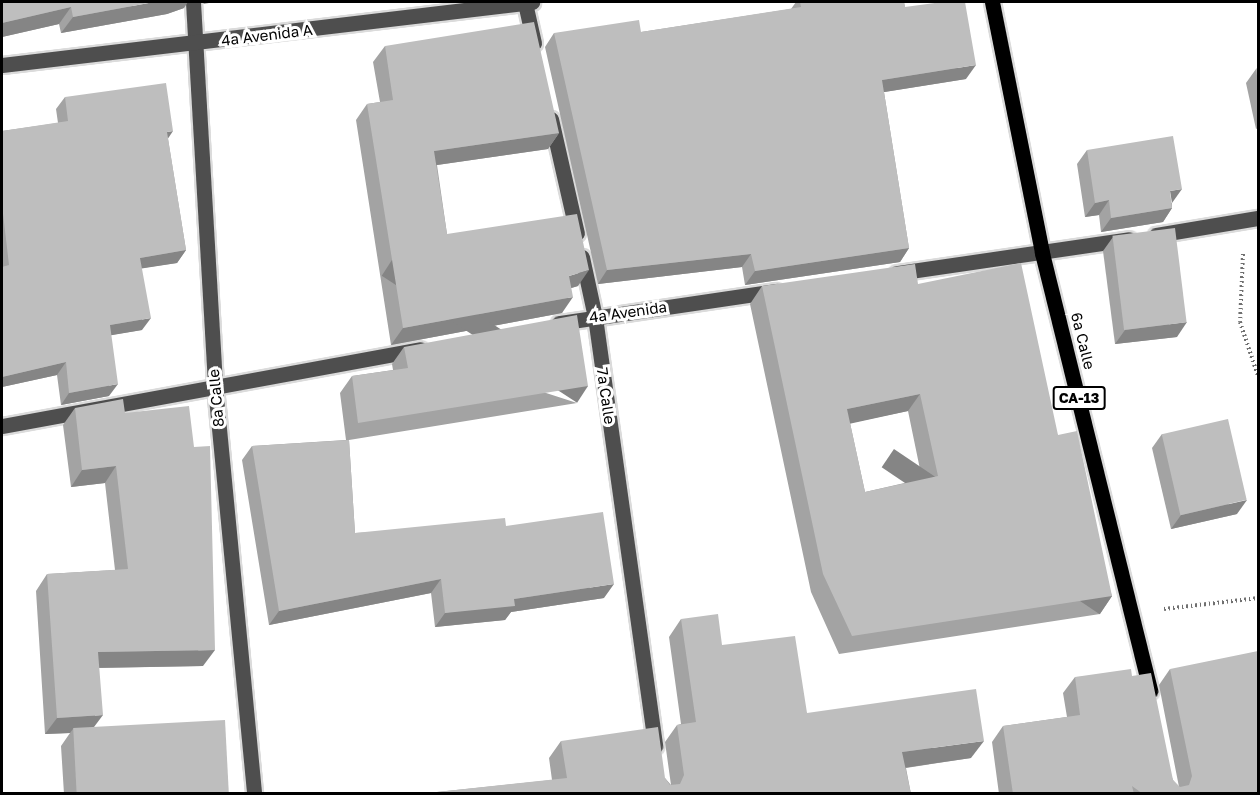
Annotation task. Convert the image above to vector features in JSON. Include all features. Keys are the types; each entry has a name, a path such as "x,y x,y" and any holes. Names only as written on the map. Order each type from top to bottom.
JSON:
{"main road":[{"name":"6a Calle","path":"992,2 1042,253 1134,613 1152,703"}],"street":[{"name":"8a Calle","path":"193,2 215,387 254,794"},
{"name":"4a Avenida A","path":"2,65 197,44 529,2"},
{"path":"529,2 538,61"},
{"name":"7a Calle","path":"548,107 595,316 657,759"},
{"path":"878,276 1042,253 1252,219"},
{"name":"4a Avenida","path":"537,327 595,316 795,288"},
{"path":"2,426 434,346"}],"path":[{"path":"1252,219 1240,322 1258,376"},
{"path":"1134,613 1258,598"}],"building":[{"path":"2,2 154,2 73,17 71,7 2,23"},
{"path":"800,2 904,2 905,7 942,2 965,2 976,65 882,80 909,248 755,271 751,254 607,270 554,33 639,20 641,32 801,7"},
{"path":"534,22 559,133 434,151 447,234 577,214 589,270 569,276 573,297 403,328 367,104 393,100 385,46"},
{"path":"166,83 173,131 167,132 186,250 140,258 151,318 110,325 118,384 69,393 66,362 2,377 2,267 9,265 2,205 2,131 68,121 65,97"},
{"path":"1173,136 1182,189 1170,191 1172,208 1111,218 1109,200 1095,203 1087,150"},
{"path":"1175,228 1187,322 1124,330 1112,236"},
{"path":"1021,263 1058,435 1077,431 1112,596 852,636 823,574 762,286 915,264 918,284","holes":["920,394 938,476 865,492 847,409"]},
{"path":"577,315 588,386 358,423 352,376 408,368 404,347"},
{"path":"123,399 125,413 189,406 194,447 210,446 215,650 98,652 103,715 57,718 47,574 128,569 116,466 82,470 75,408"},
{"path":"1228,419 1247,500 1180,515 1162,434"},
{"path":"349,440 355,533 505,518 506,526 603,512 614,584 514,599 515,606 445,613 441,579 279,611 252,446"},
{"path":"718,614 722,645 795,636 807,713 976,689 984,741 902,752 911,794 418,794 567,778 561,741 658,727 665,778 670,785 680,784 684,775 677,725 696,722 681,619"},
{"path":"1258,651 1258,794 1143,794 1132,786 1134,794 1013,794 1003,726 1080,715 1075,677 1131,669 1132,676 1151,673 1173,780 1180,787 1189,785 1192,776 1170,669"},
{"path":"225,720 229,794 77,794 73,728"}]}
